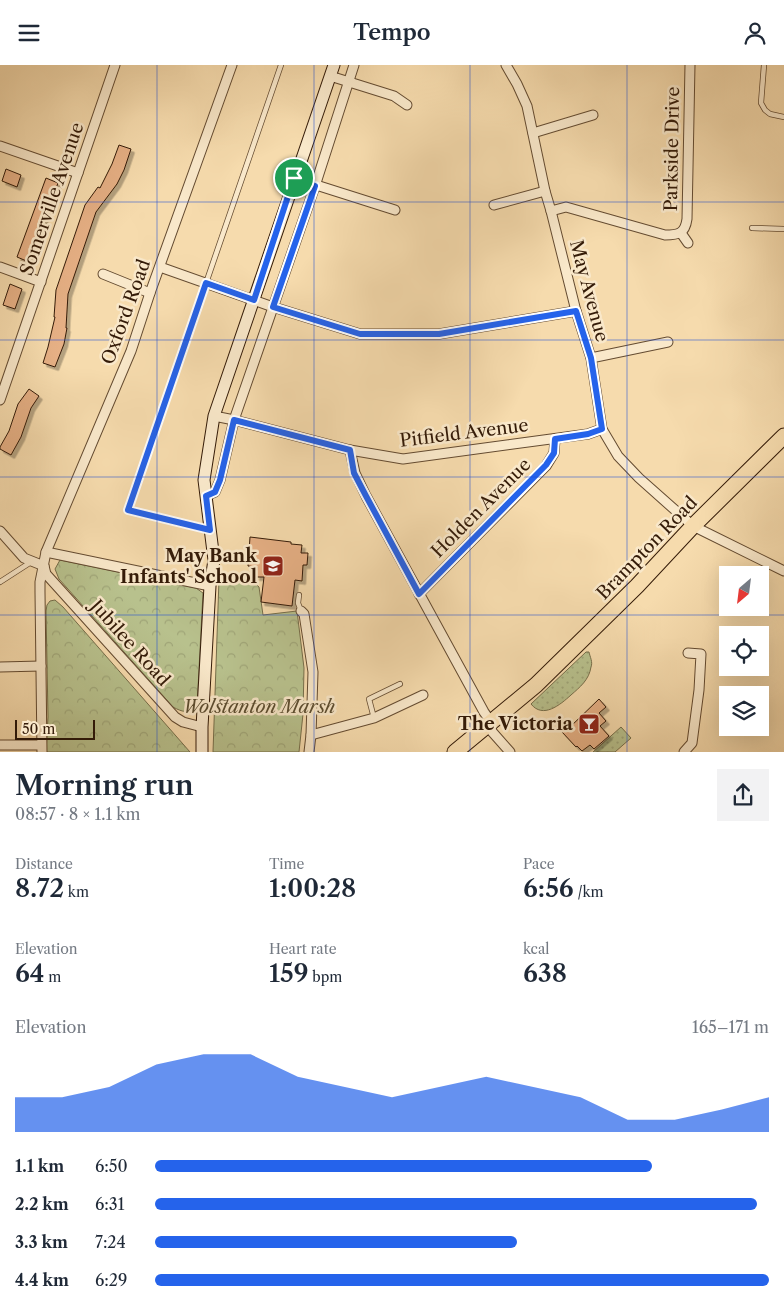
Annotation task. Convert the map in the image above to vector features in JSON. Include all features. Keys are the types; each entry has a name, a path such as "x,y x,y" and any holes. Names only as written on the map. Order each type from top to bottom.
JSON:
{"highway":[{"name":"Brampton Road","path":"456,752 536,685 637,586 693,526 784,436"}],"main road":[{"path":"202,752 210,586 214,560 204,480 214,416 332,71"}],"street":[{"name":"Somerville Avenue","path":"0,400 115,65"},
{"name":"Oxford Road","path":"42,749 40,582 46,552 131,351 232,65"},
{"path":"206,496 215,492 220,480 234,420 315,186 354,65"},
{"name":"Parkside Drive","path":"551,211 566,207 666,235 682,233 687,219 690,65"},
{"name":"May Avenue","path":"508,66 527,105 545,191 576,311 591,358 602,429 618,456 639,478 693,526 784,571"},
{"path":"332,71 349,81 394,96 408,105"},
{"path":"533,133 593,115"},
{"path":"0,146 78,173"},
{"path":"294,178 395,210"},
{"path":"494,205 545,191"},
{"name":"Parkside Drive","path":"682,233 688,243"},
{"path":"0,267 41,282"},
{"path":"160,267 273,307 360,334 439,334 576,311"},
{"path":"103,274 150,293"},
{"path":"591,358 668,342"},
{"name":"Pitfield Avenue","path":"214,416 350,450 403,459 555,439 588,434 602,429"},
{"name":"Holden Avenue","path":"419,594 546,465 554,453 555,439"},
{"path":"350,450 354,473 370,504 489,724 510,752"},
{"path":"0,531 24,558 44,566"},
{"path":"46,552 210,586"},
{"name":"Jubilee Road","path":"44,566 46,574 175,717 183,722 202,727"},
{"path":"301,611 304,614 313,672 309,752"},
{"path":"684,752 692,743 699,691 701,654 688,653"},
{"path":"0,667 41,666"},
{"path":"311,735 374,718 423,695"},
{"path":"0,745 42,749"}],"lane":[{"path":"210,530 128,510 281,65"},
{"path":"764,65 761,103 770,114 784,117"},
{"path":"752,228 784,229"},
{"path":"0,582 32,561"},
{"path":"299,595 298,603 301,611"},
{"path":"374,718 369,699 400,684"}],"green space":[{"name":"Wolstanton Marsh","path":"60,560 196,588 203,593 197,707 191,711 185,711 173,707 59,579 55,569"},
{"name":"Wolstanton Marsh","path":"219,579 256,584 259,587 263,615 297,611 304,668 303,714 299,752 213,752"},
{"name":"Wolstanton Marsh","path":"55,600 190,752 46,752 48,717 46,611 50,601"},
{"path":"586,652 589,652 592,665 586,679 578,689 562,703 551,709 541,710 531,704"},
{"path":"621,727 631,738 615,752 593,752"}],"building":[{"path":"119,145 131,149 117,184 96,212 68,294 67,328 64,344 55,367 43,363 55,317 56,290 85,205 98,187 100,188"},
{"path":"6,169 21,175 17,187 2,181"},
{"path":"46,178 58,183 29,262 17,257"},
{"path":"10,284 22,289 15,309 3,305"},
{"path":"29,389 39,396 31,408 21,437 11,455 0,449 0,447 9,431 18,404"},
{"path":"250,537 302,545 301,553 308,553 307,565 303,565 302,581 295,580 292,606 261,602 264,577 256,577 257,567 248,566"},
{"name":"The Victoria","path":"599,699 606,707 599,713 606,721 600,726 609,736 594,749 590,745 582,751 562,732 568,726 569,728"}],"place":[{"name":"May Bank Infants' School","path":"273,566"},
{"name":"The Victoria","path":"589,724"}],"route":[{"path":"294,178 315,186 273,307 360,334 439,334 576,311 591,358 602,429 588,434 555,439 554,453 546,465 419,594 354,473 350,450 234,420 220,480 215,492 206,496 210,530 128,510 206,283 254,300 294,178"}]}
